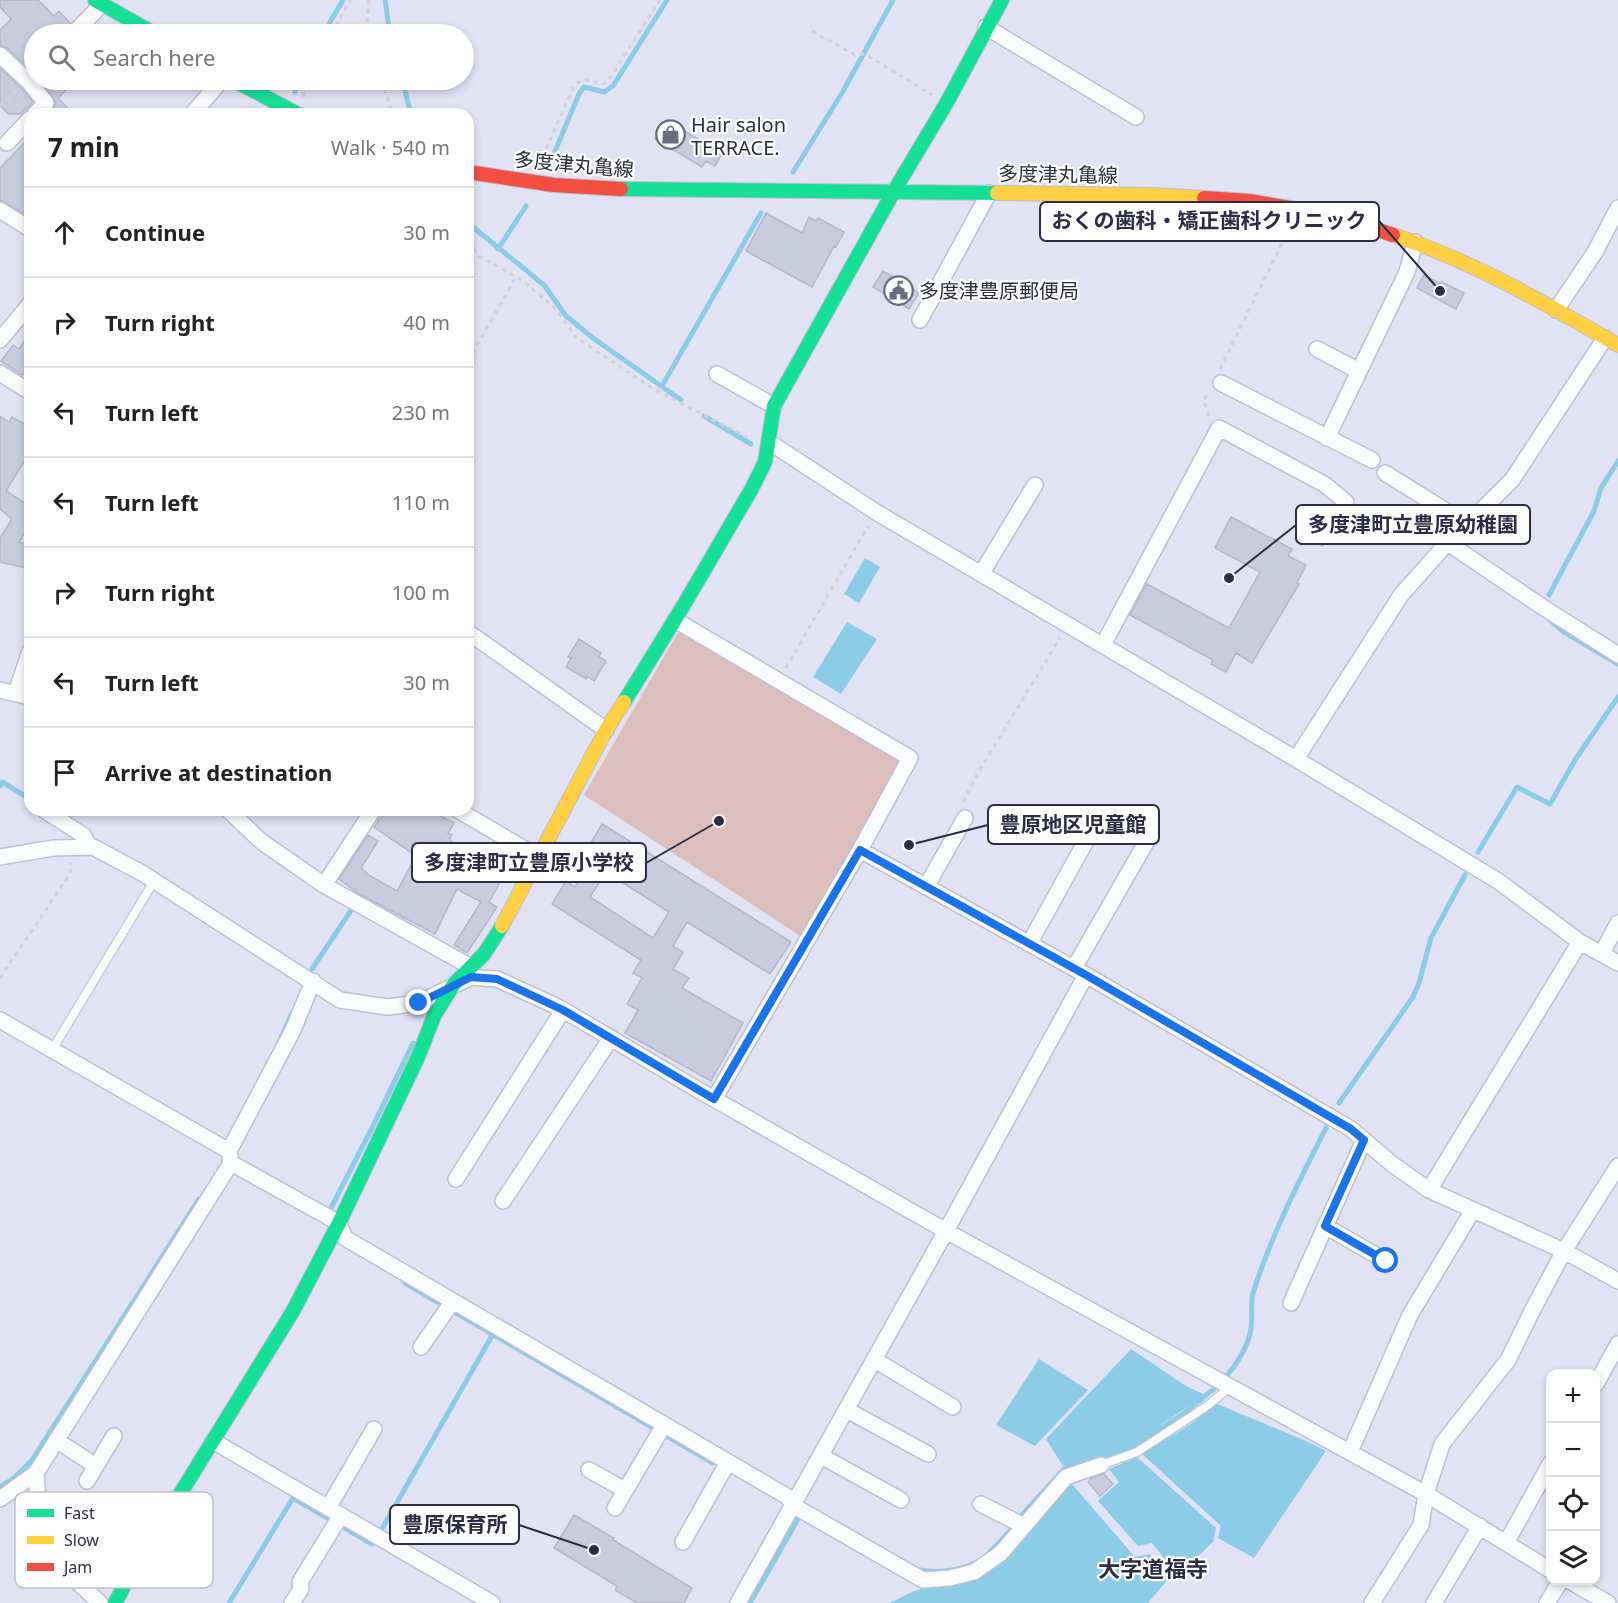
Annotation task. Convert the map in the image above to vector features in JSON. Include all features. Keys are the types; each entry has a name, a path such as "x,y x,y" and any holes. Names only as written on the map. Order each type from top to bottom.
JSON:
{"street":[{"path":"181,1492 293,1311 339,1223 418,1057 434,1016 454,984 484,954 499,931 606,729 675,620 751,490 765,462 774,406 946,104 1002,0"},
{"path":"81,24 98,2 137,24"},
{"path":"986,27 1136,117"},
{"path":"0,55 24,74"},
{"path":"37,90 46,103 41,108"},
{"path":"197,108 213,90"},
{"path":"250,90 285,108"},
{"path":"7,143 24,125"},
{"name":"多度津丸亀線","path":"474,173 536,182 636,190 1153,195 1249,201 1333,215 1415,242 1490,275 1611,342"},
{"path":"920,320 989,193"},
{"path":"1556,310 1595,252 1618,208"},
{"path":"0,210 24,226"},
{"path":"1327,438 1407,272 1415,242"},
{"path":"0,340 24,311"},
{"path":"1296,759 1401,595 1448,543 1512,480 1611,342"},
{"path":"1317,349 1359,371"},
{"path":"0,373 24,388"},
{"path":"717,374 774,406"},
{"path":"1215,384 1372,460"},
{"path":"1103,645 1220,428 1324,484 1346,502"},
{"path":"768,446 1498,881 1580,942 1618,963"},
{"path":"1385,473 1467,524"},
{"path":"981,574 1035,485"},
{"path":"1448,543 1618,655"},
{"path":"675,620 910,758 860,850 714,1099"},
{"path":"474,636 606,729"},
{"path":"0,690 23,695"},
{"path":"53,816 83,835 84,847"},
{"path":"234,816 262,842 324,885 471,968"},
{"path":"324,885 369,816"},
{"path":"468,816 538,857"},
{"path":"926,887 965,818"},
{"path":"738,1603 946,1231 1148,839"},
{"path":"1029,944 1086,841"},
{"path":"0,857 53,848 93,847 154,880 340,1000 388,1007 419,1003 471,977 497,979 563,1010 946,1231 1426,1494 1546,1567"},
{"path":"860,850 1080,971 1351,1129 1392,1164 1429,1190 1564,1251 1618,1281"},
{"path":"1602,953 1618,923"},
{"path":"1429,1190 1580,942"},
{"path":"0,1499 36,1473 230,1157 293,1030 313,981"},
{"path":"456,1179 563,1010"},
{"path":"0,1020 339,1223 345,1238 450,1306 661,1429 728,1462 788,1497 794,1506 923,1580 950,1578 974,1572 1001,1553 1065,1477 1101,1465"},
{"path":"503,1201 611,1038"},
{"path":"1291,1303 1364,1140"},
{"path":"1372,1603 1421,1525 1426,1494 1442,1444 1508,1360 1564,1251 1618,1166"},
{"path":"1350,1452 1410,1315 1473,1210"},
{"path":"1325,1226 1386,1261"},
{"path":"421,1347 450,1306"},
{"path":"1600,1377 1618,1344"},
{"path":"875,1360 953,1407"},
{"path":"847,1410 928,1454"},
{"path":"292,1603 300,1589 300,1582 335,1517 374,1429"},
{"path":"615,1508 661,1429"},
{"path":"87,1481 114,1436"},
{"path":"56,1440 96,1466"},
{"path":"213,1441 335,1517 492,1603"},
{"path":"821,1456 901,1500"},
{"path":"684,1542 728,1462"},
{"path":"590,1470 625,1490"},
{"path":"36,1473 37,1492"},
{"path":"1506,1543 1546,1473"},
{"path":"981,1504 1024,1526"},
{"path":"1434,1603 1480,1526"},
{"path":"1547,1603 1558,1585"},
{"path":"1575,1585 1608,1603"},
{"path":"84,1588 100,1603"},
{"path":"115,1603 123,1588"}],"lane":[{"path":"52,1050 154,880"},
{"path":"1101,1465 1137,1452 1207,1406 1231,1386"}],"path":[{"path":"337,24 350,0"},
{"path":"368,24 369,0"},
{"path":"536,182 543,156 574,86 579,80 585,79 603,84 608,81 660,0"},
{"path":"812,31 855,55 865,54 946,104"},
{"path":"0,106 24,84"},
{"path":"385,90 390,108"},
{"path":"1220,428 1208,415 1204,400 1215,384 1299,209"},
{"path":"474,249 479,256 522,280 554,307 577,338 652,388 768,446"},
{"path":"474,350 516,277"},
{"path":"779,680 876,512"},
{"path":"965,818 958,812 978,773 1068,626"},
{"path":"0,978 70,874 73,858 84,847"}],"shaded area":[{"path":"683,632 898,756 900,761 802,937 584,795 677,634"}],"water":[{"path":"1324,512 1338,519 1323,547 1309,540"},
{"path":"865,558 880,567 859,603 844,594"},
{"path":"847,622 877,639 841,694 813,677"},
{"path":"1131,1349 1186,1386 1205,1395 1133,1444 1063,1466 1046,1439"},
{"path":"1039,1359 1088,1390 1035,1446 996,1425"},
{"path":"1217,1404 1326,1451 1254,1558 1218,1538 1221,1526 1142,1454 1186,1427"},
{"path":"1137,1457 1216,1528 1213,1542 1178,1575 1152,1543 1138,1546 1098,1501 1119,1482 1109,1469"},
{"path":"1072,1484 1135,1557 1150,1554 1169,1578 1148,1603 890,1603 917,1590 970,1579 995,1567 1068,1485"}],"building":[{"path":"0,0 38,0 54,16 59,11 70,23 24,24 24,63 7,48 0,45 0,30 11,19 0,7"},
{"path":"0,68 33,102 24,108 21,114 8,114 0,105"},
{"path":"48,90 66,90 58,98 67,108 54,108 56,102"},
{"path":"666,120 722,153 715,166 706,161 702,167 655,139"},
{"path":"24,143 24,214 0,200 0,168"},
{"path":"766,213 802,233 809,217 816,221 818,218 844,232 812,287 746,251"},
{"path":"883,271 919,293 909,309 873,287"},
{"path":"1424,275 1464,293 1456,309 1417,288"},
{"path":"24,341 24,372 22,375 1,361 13,345 19,349"},
{"path":"0,416 9,422 12,417 24,424 24,462 6,491 24,502 24,534 19,542 24,543 24,568 0,562 0,538 12,519 0,509"},
{"path":"1231,517 1292,549 1288,556 1306,565 1297,583 1299,584 1252,663 1236,653 1226,672 1211,664 1213,660 1130,615 1147,584 1229,628 1260,572 1215,548"},
{"path":"579,639 601,653 599,657 606,661 594,681 566,667 571,658 568,657"},
{"path":"382,816 441,816 454,823 448,833 452,835 449,840 493,867 491,870 503,877 489,902 497,907 467,953 454,945 481,902 457,889 435,934 361,895 339,879 368,835 378,841 361,868 370,876 397,891 416,856 374,827"},
{"path":"602,824 791,942 770,974 687,922 673,946 683,952 673,969 689,978 682,988 743,1023 711,1081 625,1033 638,1010 627,1004 642,978 633,973 641,960 552,904 566,881 575,887 594,857 586,851","holes":["606,872 669,912 653,938 590,897"]},
{"path":"1104,1474 1113,1484 1100,1496 1088,1482"},
{"path":"574,1515 692,1588 684,1603 637,1603 615,1590 617,1586 554,1548"}],"waterway":[{"path":"329,24 343,0"},
{"path":"385,0 389,24"},
{"path":"550,163 584,87 604,92 613,86 667,0"},
{"path":"793,172 842,93 893,0"},
{"path":"405,90 409,108"},
{"path":"498,249 526,206"},
{"path":"662,386 761,213"},
{"path":"474,228 544,285 566,316 593,338 681,400"},
{"path":"704,416 751,444"},
{"path":"1549,595 1594,511 1601,488 1618,461"},
{"path":"1550,620 1564,632 1618,664"},
{"path":"1478,852 1517,787 1550,804 1575,760 1618,697"},
{"path":"0,786 2,782 24,795"},
{"path":"1339,1103 1413,997 1431,938 1465,875"},
{"path":"312,969 354,906"},
{"path":"280,1040 292,1013"},
{"path":"331,1208 413,1043"},
{"path":"1228,1374 1239,1359 1250,1335 1253,1293 1268,1251 1326,1128"},
{"path":"0,1487 14,1478 32,1460 199,1199"},
{"path":"405,1283 713,1463"},
{"path":"383,1527 493,1334"},
{"path":"1021,1516 1065,1468 1133,1446 1183,1414 1214,1389"},
{"path":"229,1603 293,1498 372,1544"},
{"path":"750,1603 801,1514"},
{"path":"987,1555 1011,1530"},
{"path":"920,1570 934,1572 949,1570 977,1562"}],"traffic: fast":[{"path":"95,0 137,24"},
{"path":"624,702 751,490 765,462 774,406 894,191 946,104 1002,0"},
{"path":"252,90 287,108"},
{"path":"621,189 997,193"},
{"path":"181,1492 293,1311 339,1223 418,1057 434,1016 454,984 484,954 502,926"},
{"path":"115,1603 123,1588"}],"traffic: slow":[{"path":"997,193 1204,198"},
{"path":"1393,235 1480,270 1618,345"},
{"path":"502,926 606,730 624,702"}],"traffic: jam":[{"path":"474,173 554,185 621,189"},
{"path":"1204,198 1249,201 1333,215 1393,235"}],"place":[{"name":"Hair salon TERRACE.","path":"670,135"},
{"name":"多度津豊原郵便局","path":"898,290"},
{"name":"おくの歯科・矯正歯科クリニック","path":"1440,291"},
{"name":"多度津町立豊原幼稚園","path":"1229,578"},
{"name":"多度津町立豊原小学校","path":"719,821"},
{"name":"豊原地区児童館","path":"909,845"},
{"name":"豊原保育所","path":"594,1550"}],"district":[{"name":"大字道福寺","path":"1153,1568"}],"route":[{"path":"419,1003 471,977 497,979 563,1010 714,1099 860,850 1086,975 1351,1129 1364,1140 1325,1226 1386,1261"}]}
